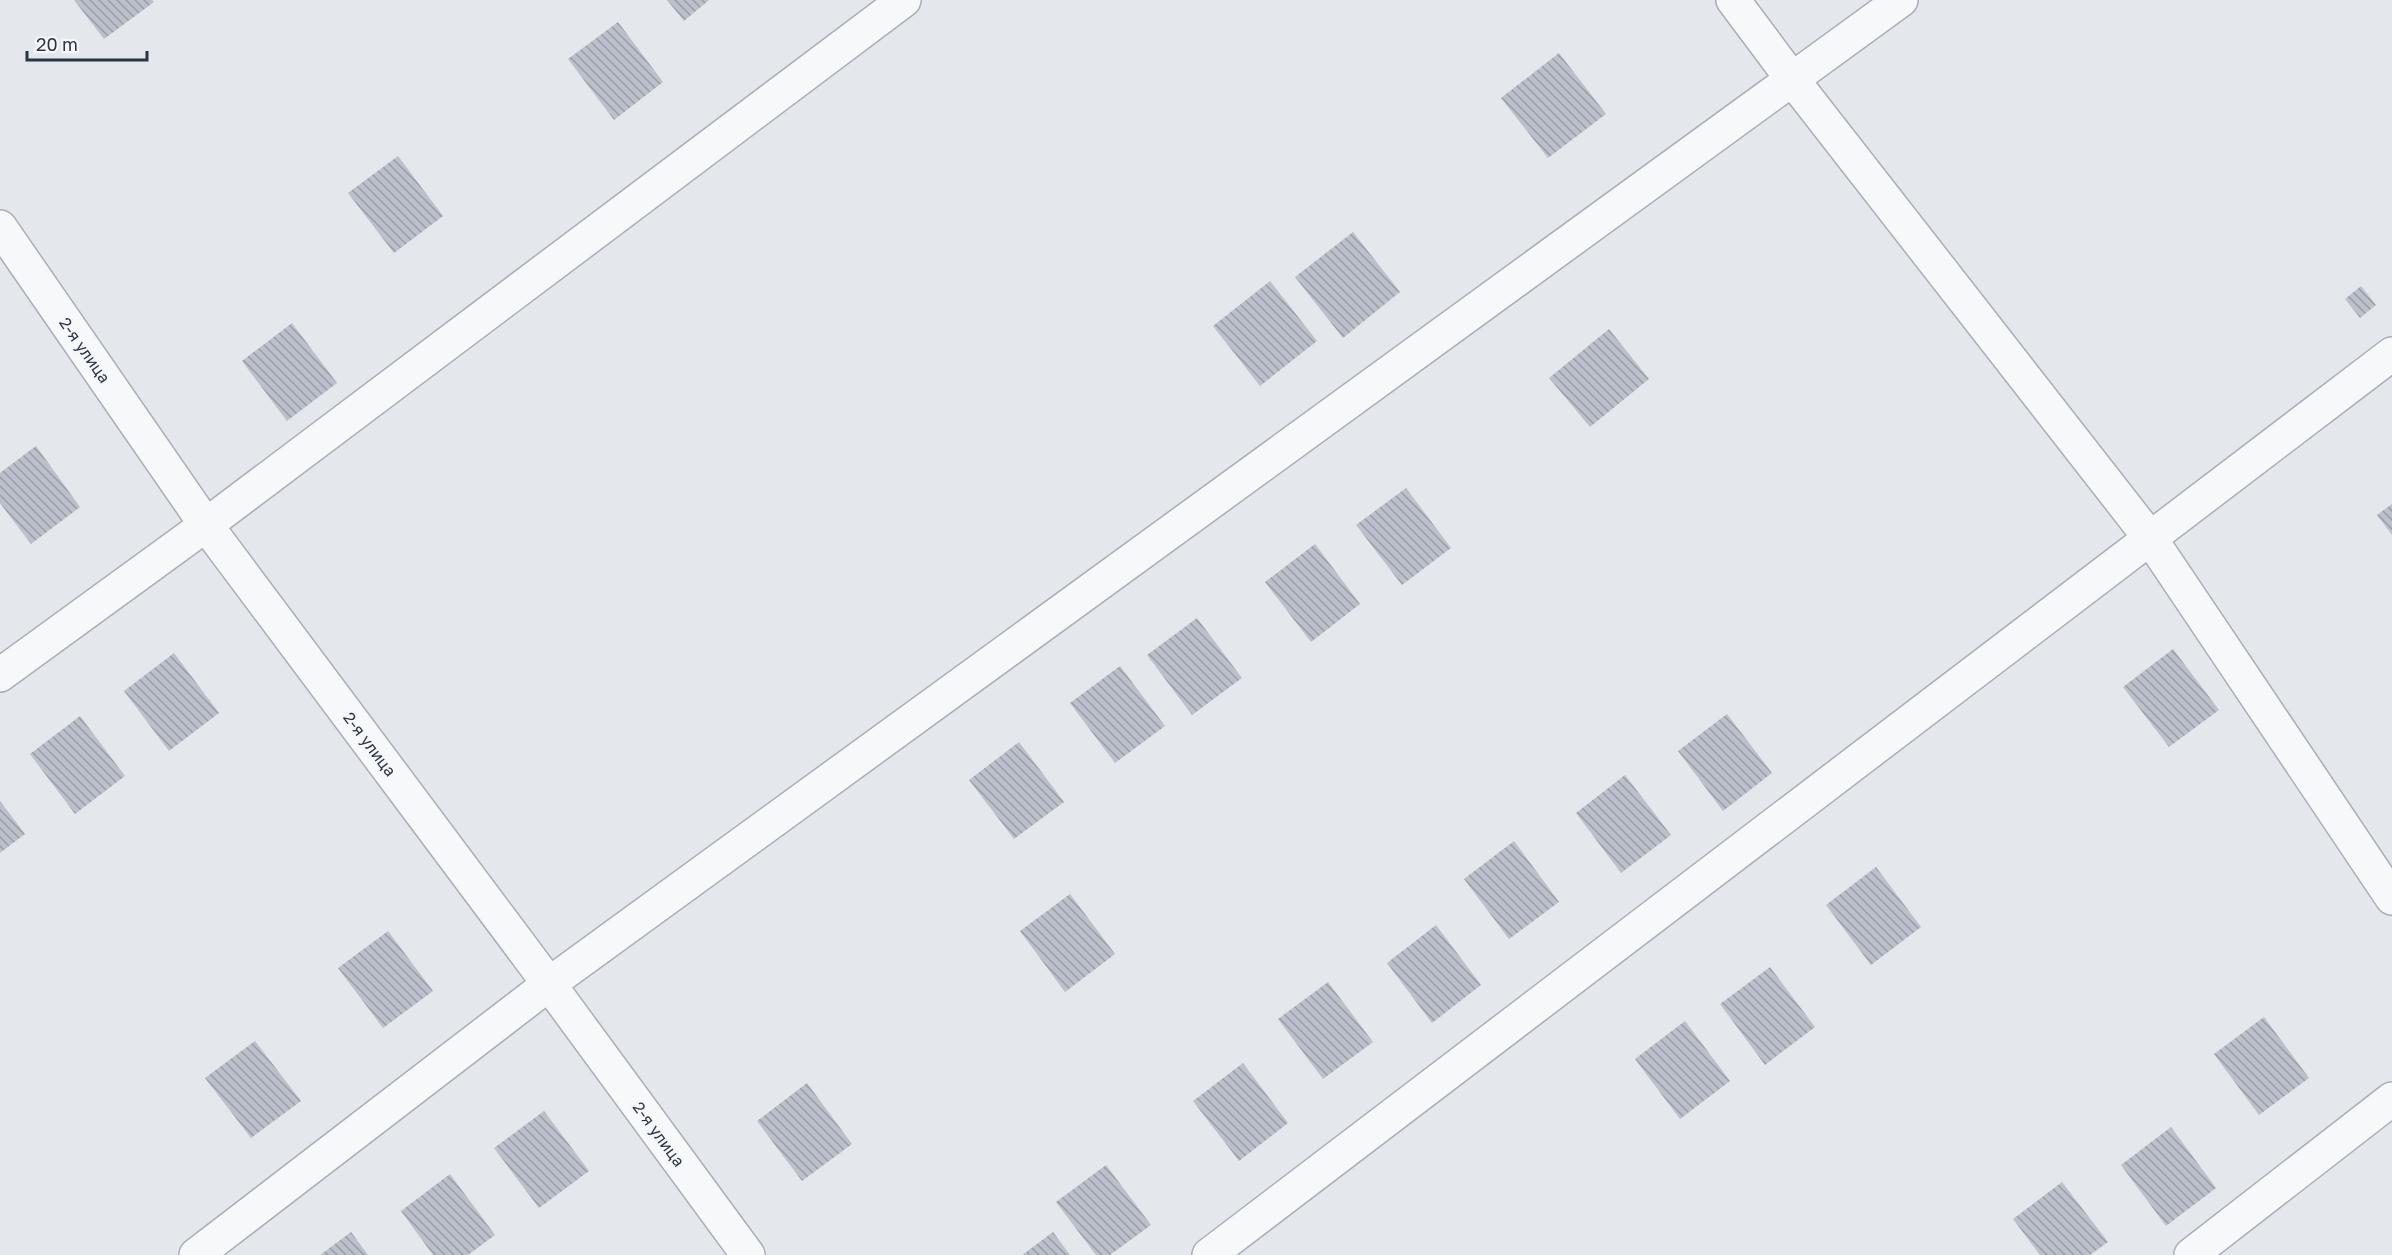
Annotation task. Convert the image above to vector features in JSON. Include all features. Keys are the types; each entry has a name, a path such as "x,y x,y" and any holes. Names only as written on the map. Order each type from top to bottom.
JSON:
{"street":[{"path":"0,675 206,525 904,0"},
{"path":"1733,0 2150,538 2392,898"},
{"path":"196,1255 549,984 1901,0"},
{"name":"2-я улица","path":"0,227 206,525 748,1255"},
{"path":"1209,1255 2392,354"},
{"path":"2191,1255 2392,1099"}],"building":[{"path":"74,0 152,0 154,2 104,39"},
{"path":"667,0 709,0 684,21"},
{"path":"618,22 663,82 614,120 568,59"},
{"path":"1559,53 1606,114 1548,158 1501,98"},
{"path":"398,156 443,216 394,253 348,193"},
{"path":"1353,232 1400,292 1343,338 1295,277"},
{"path":"1270,281 1317,341 1260,386 1213,326"},
{"path":"2361,286 2376,305 2360,318 2345,299"},
{"path":"292,323 337,383 287,421 242,361"},
{"path":"1609,329 1649,379 1590,427 1549,378"},
{"path":"36,446 80,507 31,544 0,503 0,473"},
{"path":"1406,488 1451,548 1402,585 1356,525"},
{"path":"2392,504 2392,535 2377,515"},
{"path":"1315,544 1360,604 1311,642 1265,582"},
{"path":"1197,618 1242,678 1192,715 1147,655"},
{"path":"2173,649 2219,710 2169,747 2123,687"},
{"path":"174,653 219,713 169,751 124,691"},
{"path":"1120,666 1165,726 1115,763 1070,703"},
{"path":"1727,714 1772,773 1723,811 1678,751"},
{"path":"80,716 125,776 75,814 30,754"},
{"path":"1019,742 1064,802 1014,839 969,780"},
{"path":"1625,775 1671,835 1621,873 1576,813"},
{"path":"0,801 25,834 0,853"},
{"path":"1514,841 1559,902 1509,939 1464,879"},
{"path":"1876,867 1921,927 1871,965 1826,905"},
{"path":"1070,894 1115,954 1065,992 1020,931"},
{"path":"1436,925 1481,985 1432,1023 1387,963"},
{"path":"388,931 433,991 383,1028 338,968"},
{"path":"1770,967 1815,1027 1765,1065 1720,1004"},
{"path":"1328,982 1373,1042 1323,1079 1278,1019"},
{"path":"2264,1017 2309,1078 2259,1115 2214,1054"},
{"path":"1685,1021 1730,1081 1680,1119 1635,1059"},
{"path":"255,1041 301,1101 251,1138 205,1078"},
{"path":"1243,1063 1288,1123 1239,1161 1193,1101"},
{"path":"807,1083 852,1144 802,1181 757,1121"},
{"path":"544,1111 589,1171 539,1208 494,1148"},
{"path":"2171,1127 2216,1188 2166,1226 2121,1165"},
{"path":"1106,1165 1151,1225 1110,1255 1096,1255 1056,1202"},
{"path":"450,1174 495,1235 468,1255 433,1255 401,1211"},
{"path":"2062,1182 2108,1242 2090,1255 2040,1255 2013,1219"},
{"path":"351,1232 368,1255 320,1255"},
{"path":"1053,1232 1070,1255 1022,1255"}]}
